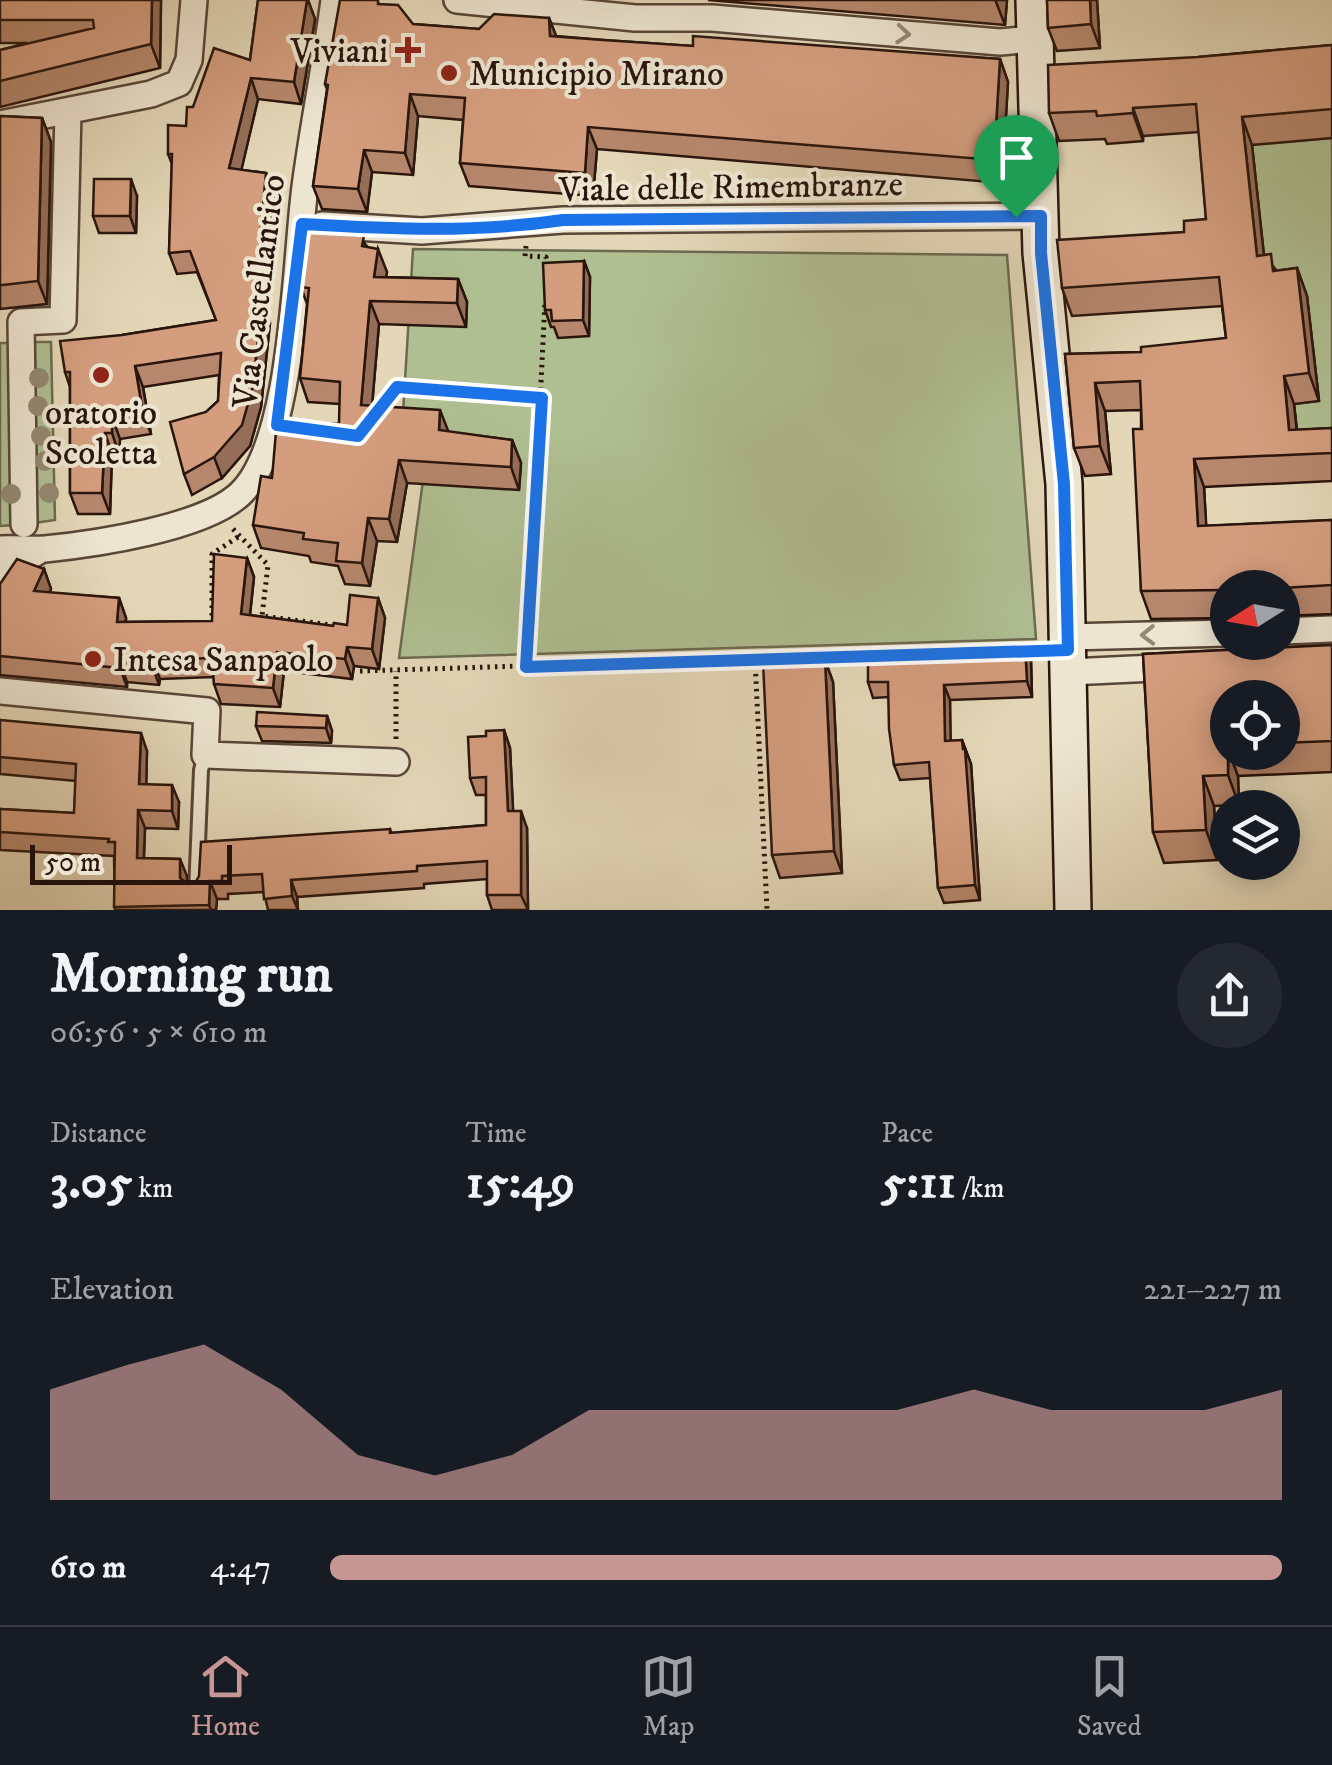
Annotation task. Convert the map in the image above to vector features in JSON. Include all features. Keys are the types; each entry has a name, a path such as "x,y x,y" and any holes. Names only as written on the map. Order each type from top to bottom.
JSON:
{"main road":[{"path":"1034,0 1041,253 1064,484 1073,910"},
{"path":"1034,74 1072,71"}],"street":[{"path":"0,124 151,94 179,83 189,60 194,0"},
{"name":"Via Castellantico","path":"0,548 42,550 150,530 221,508 242,492 261,464 277,425 334,0"},
{"path":"457,0 634,18 712,18 1000,42 1034,39"},
{"path":"24,524 22,322 64,320 68,111"},
{"name":"Viale delle Rimembranze","path":"302,224 422,230 563,220 1041,216"},
{"name":"Via Castellantico","path":"0,585 8,569 42,550"},
{"path":"1300,631 1332,630"},
{"path":"1069,655 1210,635"},
{"path":"1069,655 1198,666"},
{"path":"0,691 208,711 205,755 396,762"}],"lane":[{"path":"196,892 201,770 205,755"}],"path":[{"path":"527,225 525,256 546,257 546,274"},
{"path":"526,667 545,292"},
{"path":"368,424 397,387 542,398"},
{"path":"221,508 238,537 268,565 262,616 352,628"},
{"path":"212,633 212,554 238,537"},
{"path":"360,672 912,654"},
{"path":"755,659 768,910"},
{"path":"396,672 396,762"}],"green space":[{"path":"1332,138 1332,457 1297,435 1294,404 1319,401 1313,347 1267,284 1243,145"},
{"path":"413,249 1007,255 1036,639 399,658 427,451 401,446"},
{"path":"29,342 51,342 55,520 34,523"},
{"path":"0,343 11,343 14,525 0,526"}],"building":[{"path":"0,0 152,0 151,44 0,81 0,50 94,28 93,20 0,20"},
{"path":"258,0 307,0 294,82 251,78 229,168 266,173 254,301 262,301 253,386 242,425 214,457 184,474 170,422 206,412 218,401 221,353 135,366 143,413 112,417 112,433 105,433 102,493 70,493 70,372 65,372 60,341 216,320 190,251 169,253 172,154 168,154 168,125 186,126 187,107 193,107 214,48 250,60"},
{"path":"340,0 378,0 378,4 398,5 413,24 479,29 494,14 549,18 550,36 693,46 693,36 1000,59 994,160 588,127 585,173 460,163 465,98 410,94 405,153 364,150 358,189 313,186"},
{"path":"1047,0 1090,0 1091,24 1048,28"},
{"path":"1332,45 1332,109 1242,117 1257,256 1271,254 1273,271 1297,268 1309,373 1284,376 1289,430 1332,428 1332,453 1194,459 1198,526 1332,520 1332,585 1300,587 1300,570 1210,570 1210,590 1141,591 1133,429 1142,429 1140,381 1095,383 1100,446 1074,448 1065,354 1141,352 1141,347 1226,338 1219,277 1062,288 1057,240 1184,232 1184,221 1206,219 1196,104 1133,108 1133,113 1097,116 1096,111 1049,113 1048,65"},
{"path":"0,116 42,118 38,281 0,285"},
{"path":"94,179 131,179 130,216 93,216"},
{"path":"310,218 354,220 352,235 364,236 362,246 378,249 374,277 458,279 457,303 370,301 361,405 440,410 439,430 512,440 511,467 399,460 389,519 368,518 362,563 336,561 338,543 303,539 304,533 253,525 261,476 272,478 277,420 339,424 340,382 300,378 309,288 301,287"},
{"path":"584,261 583,320 552,321 551,310 545,310 543,263"},
{"path":"214,554 247,558 241,614 347,625 350,595 378,598 372,649 347,647 345,659 277,652 273,688 214,684 212,658 153,660 152,665 120,663 120,668 0,656 0,584 17,559 44,569 34,591 119,598 117,622 212,621"},
{"path":"1332,645 1332,741 1300,742 1300,680 1210,680 1210,770 1228,770 1228,775 1203,776 1206,830 1153,832 1143,654 1210,651 1210,660 1300,660 1300,647"},
{"path":"1025,646 1027,681 944,685 945,741 962,740 965,749 975,885 938,888 929,762 894,765 888,682 868,682 868,657"},
{"path":"825,660 834,851 772,855 763,662"},
{"path":"257,712 327,716 326,728 256,726"},
{"path":"0,720 141,733 139,784 172,785 172,811 138,810 137,858 180,859 180,878 188,884 195,883 199,876 201,842 486,825 486,777 470,778 468,737 504,730 508,811 521,811 521,895 487,895 487,861 417,866 417,871 291,880 292,896 264,899 262,874 222,876 222,881 210,881 209,905 114,907 115,842 0,832 0,809 74,813 76,764 0,757"}],"place":[{"name":"Viviani","path":"408,50"},
{"name":"Municipio Mirano","path":"449,73"},
{"name":"oratorio Scoletta","path":"101,375"},
{"name":"Intesa Sanpaolo","path":"93,659"}],"route":[{"path":"1041,216 1041,253 1064,484 1068,650 526,667 542,398 397,387 358,436 277,425 302,224 422,230 563,220 1016,217 1041,216"}]}
